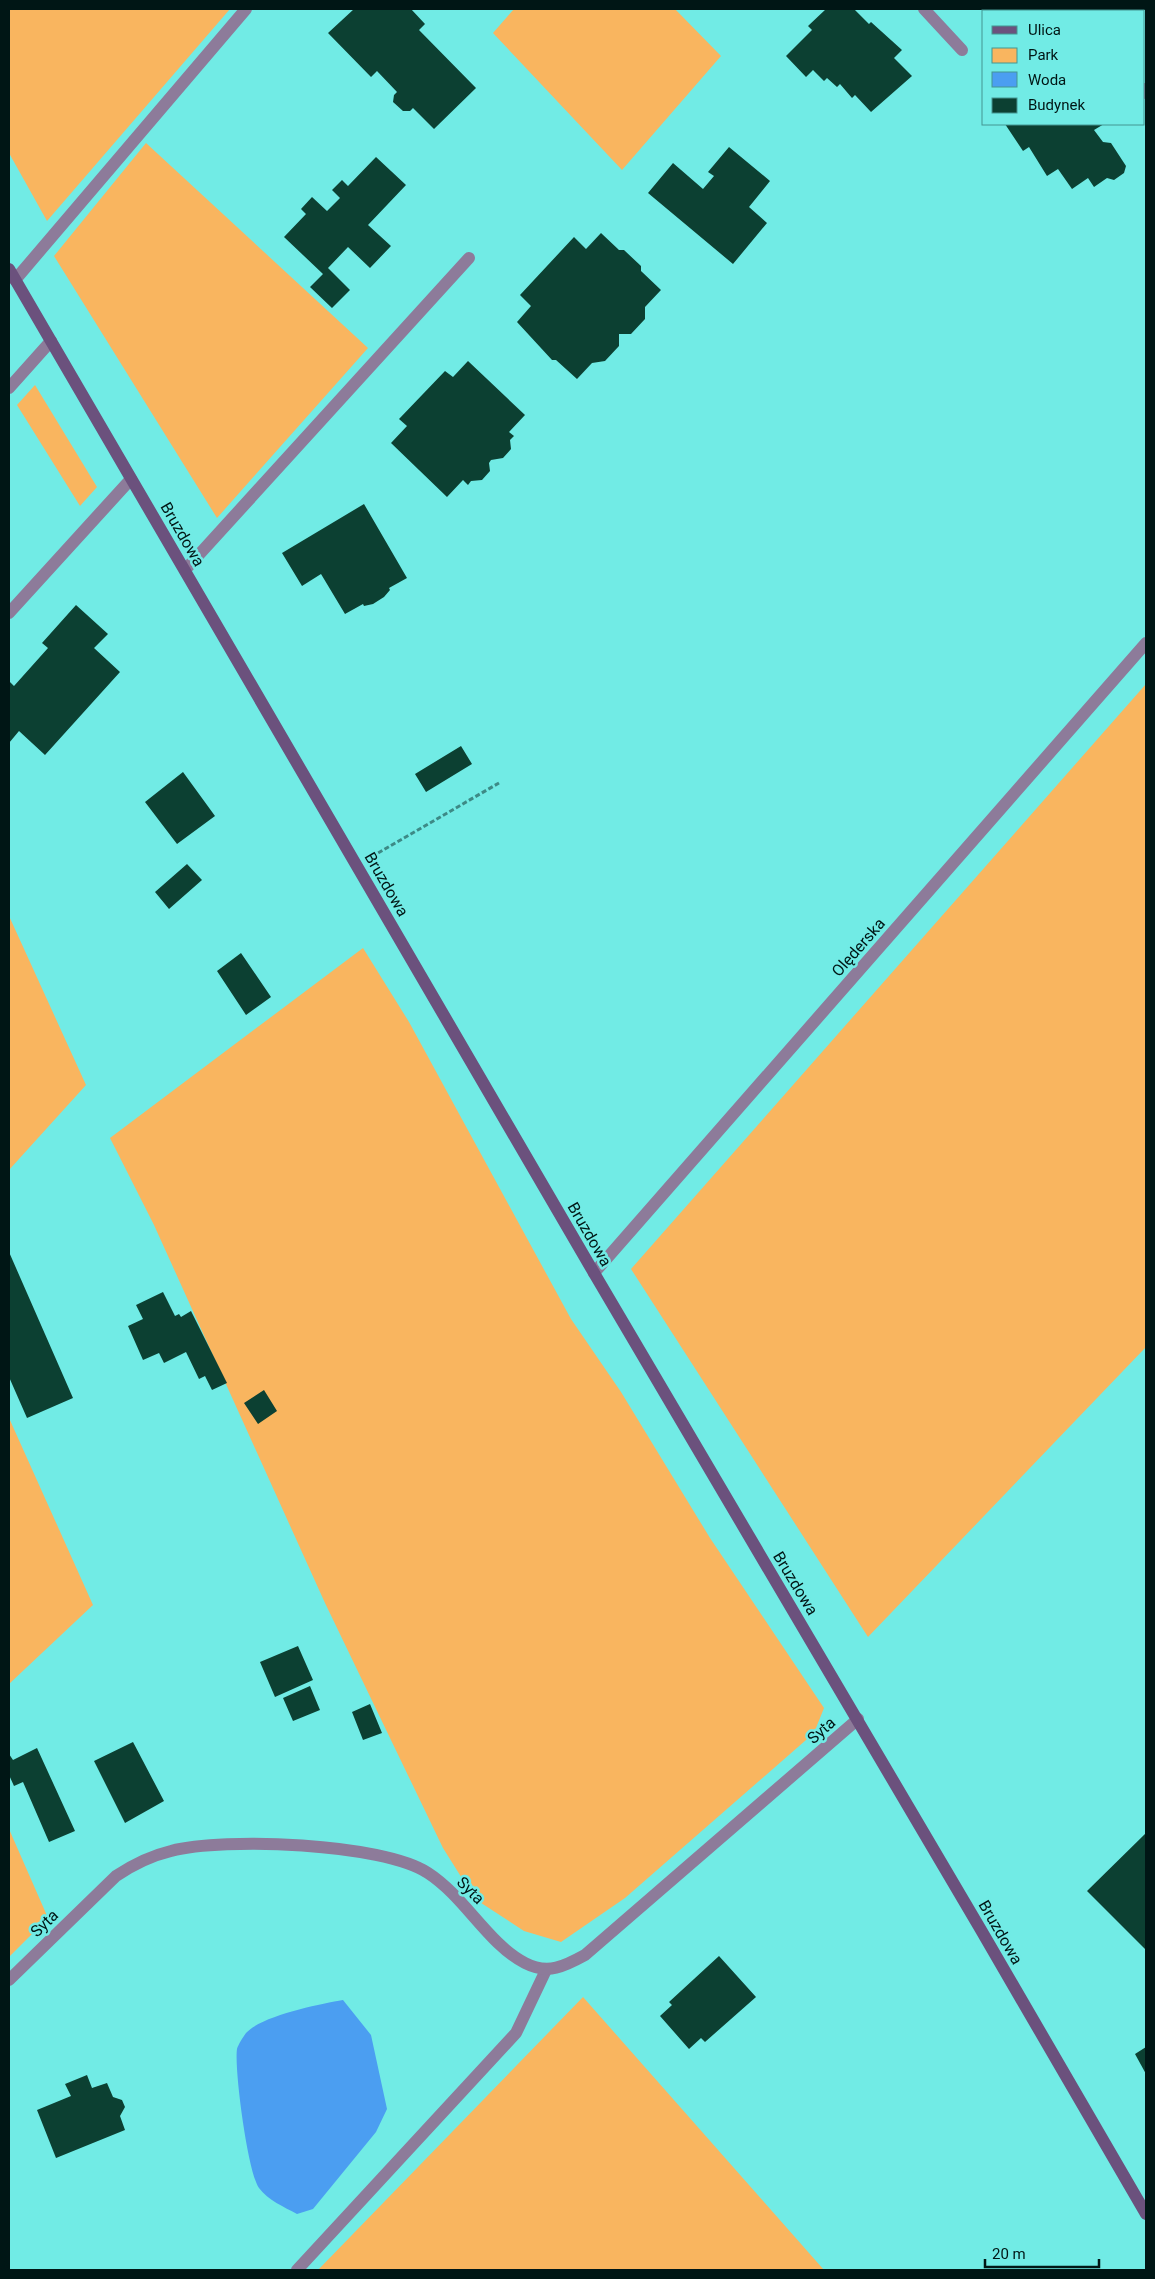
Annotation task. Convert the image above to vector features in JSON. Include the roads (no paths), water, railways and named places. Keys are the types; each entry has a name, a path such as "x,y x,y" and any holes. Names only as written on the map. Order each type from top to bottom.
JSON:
{"street":[{"path":"12,274 246,9"},
{"path":"924,9 962,50"},
{"path":"184,570 469,258"},
{"name":"Bruzdowa","path":"12,274 594,1274 858,1719 1146,2214"},
{"path":"9,388 51,341"},
{"path":"9,613 132,479"},
{"name":"Olęderska","path":"594,1274 1146,643"},
{"name":"Syta","path":"9,1980 116,1876 131,1866 148,1858 173,1851 222,1844 300,1846 377,1855 404,1861 428,1873 445,1887 461,1901 503,1948 525,1963 546,1970 566,1966 585,1955 858,1719"},
{"path":"297,2270 516,2034 546,1970"}],"water":[{"path":"343,2000 371,2035 387,2109 376,2132 313,2209 297,2214 267,2196 259,2188 255,2179 246,2143 238,2077 237,2049 246,2033 264,2021 320,2004"}]}
